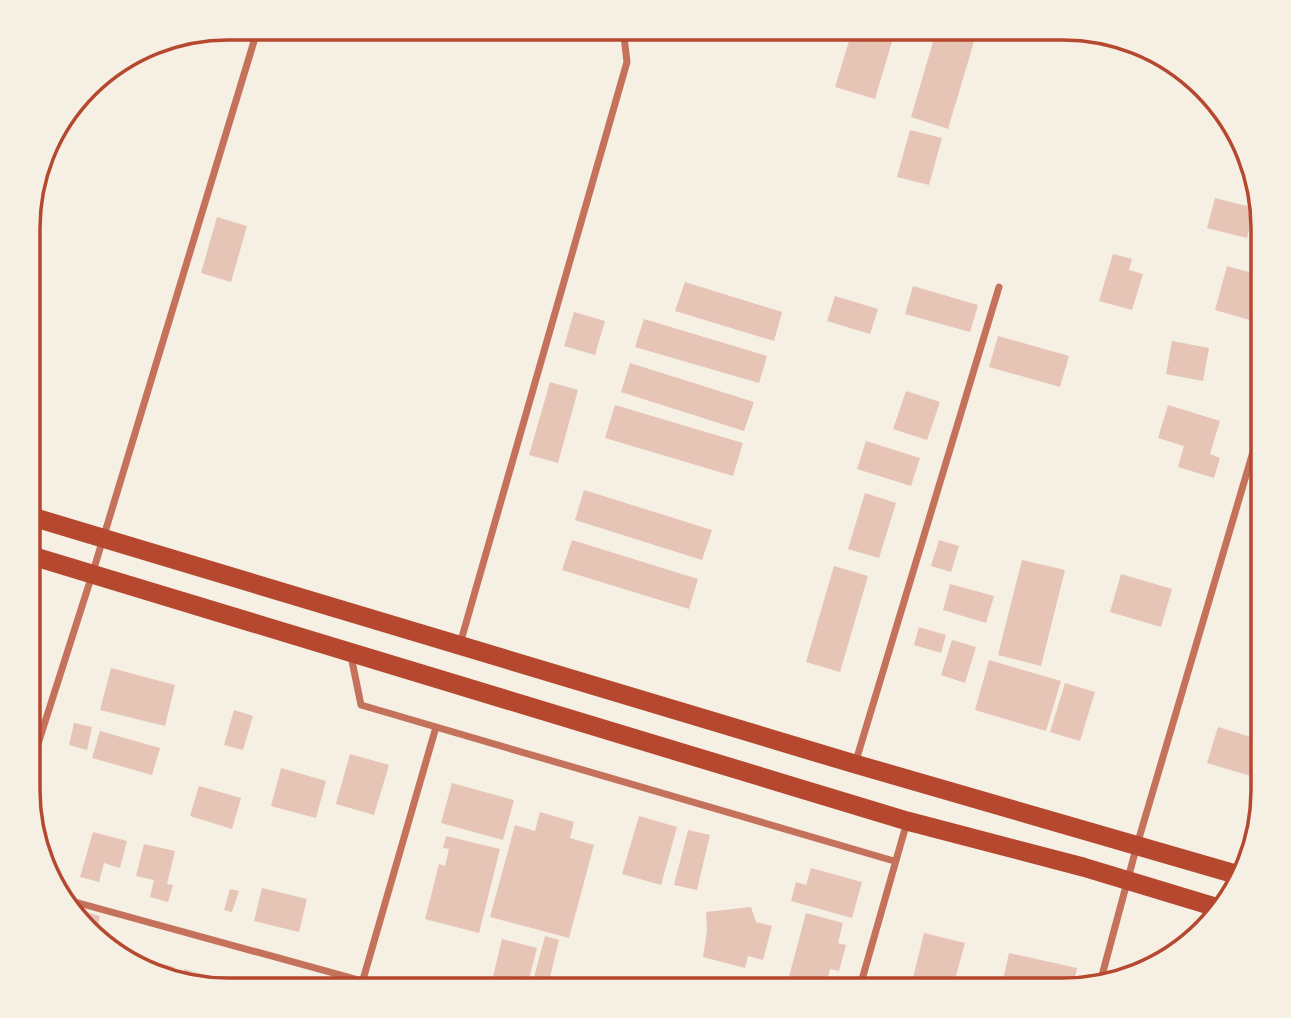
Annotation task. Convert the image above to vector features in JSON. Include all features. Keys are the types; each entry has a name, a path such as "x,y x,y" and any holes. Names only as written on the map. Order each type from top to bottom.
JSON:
{"highway":[{"path":"41,519 855,764 1231,873"},
{"path":"41,559 351,655 907,821 1211,906"}],"street":[{"path":"41,735 254,41"},
{"path":"460,646 627,62 625,41"},
{"path":"855,764 999,288"},
{"path":"1103,973 1137,845 1251,460"},
{"path":"351,655 361,705 894,861"},
{"path":"363,977 436,727"},
{"path":"862,978 907,821"},
{"path":"78,903 334,977"}],"building":[{"path":"849,41 892,41 875,99 835,87"},
{"path":"933,41 974,41 948,129 911,117"},
{"path":"910,130 942,138 929,185 897,177"},
{"path":"1215,198 1249,207 1251,224 1247,238 1207,228"},
{"path":"217,217 247,226 231,282 201,273"},
{"path":"1113,254 1132,259 1129,270 1143,274 1132,310 1099,301"},
{"path":"1227,266 1251,273 1251,320 1215,310"},
{"path":"685,282 782,312 774,341 675,311"},
{"path":"913,286 978,305 970,332 905,314"},
{"path":"835,296 878,309 870,334 827,321"},
{"path":"574,312 605,321 595,355 564,346"},
{"path":"644,319 767,356 759,383 635,347"},
{"path":"998,336 1069,356 1060,387 989,367"},
{"path":"1172,341 1209,348 1203,381 1166,374"},
{"path":"630,363 754,402 744,431 621,392"},
{"path":"550,382 578,390 558,463 529,455"},
{"path":"906,391 940,402 927,440 893,429"},
{"path":"615,405 743,443 733,476 605,438"},
{"path":"1168,405 1220,421 1210,454 1220,458 1214,478 1178,467 1184,446 1158,438"},
{"path":"866,441 920,458 911,486 857,469"},
{"path":"584,490 712,530 702,560 575,520"},
{"path":"865,493 896,503 879,558 848,549"},
{"path":"572,540 698,579 689,609 562,570"},
{"path":"939,540 959,546 951,572 931,566"},
{"path":"1022,560 1065,570 1041,666 998,655"},
{"path":"834,566 868,576 840,672 806,662"},
{"path":"1121,574 1172,589 1161,627 1110,612"},
{"path":"950,584 994,596 986,623 943,610"},
{"path":"919,627 946,635 941,653 914,645"},
{"path":"952,640 976,647 965,683 941,675"},
{"path":"989,660 1061,681 1046,731 975,710"},
{"path":"111,668 175,685 165,726 100,710"},
{"path":"1065,683 1095,692 1080,741 1050,732"},
{"path":"234,710 253,716 243,750 224,745"},
{"path":"74,723 92,727 87,750 69,745"},
{"path":"1218,727 1250,737 1250,776 1207,763"},
{"path":"100,731 160,748 152,775 92,758"},
{"path":"350,754 389,765 374,815 336,804"},
{"path":"281,768 326,781 316,818 271,806"},
{"path":"452,783 514,800 503,840 441,823"},
{"path":"199,786 241,798 232,829 190,816"},
{"path":"540,812 574,822 570,838 594,845 569,938 490,917 515,825 535,831"},
{"path":"639,816 677,827 661,885 622,874"},
{"path":"688,830 710,835 697,890 674,885"},
{"path":"93,832 127,841 120,868 104,863 99,882 80,877"},
{"path":"446,836 500,849 479,933 425,919 439,864 445,866 449,849 443,848"},
{"path":"144,844 175,851 167,884 173,885 168,902 150,897 154,880 136,876"},
{"path":"811,868 862,882 852,918 791,901 796,882 806,885"},
{"path":"262,888 307,899 299,932 254,921"},
{"path":"230,889 239,891 232,912 224,910"},
{"path":"751,907 756,922 772,926 763,960 748,956 745,968 703,957 707,931 706,912"},
{"path":"86,912 100,916 98,925"},
{"path":"806,913 843,923 838,943 846,945 839,971 830,969 828,978 789,978"},
{"path":"924,933 965,943 955,978 913,978"},
{"path":"545,936 559,940 550,977 534,977"},
{"path":"502,939 537,948 529,977 493,977"},
{"path":"1009,953 1077,968 1075,977 1003,978"},
{"path":"152,961 175,967 174,969"},
{"path":"184,969 212,977 203,976 183,972"}]}
